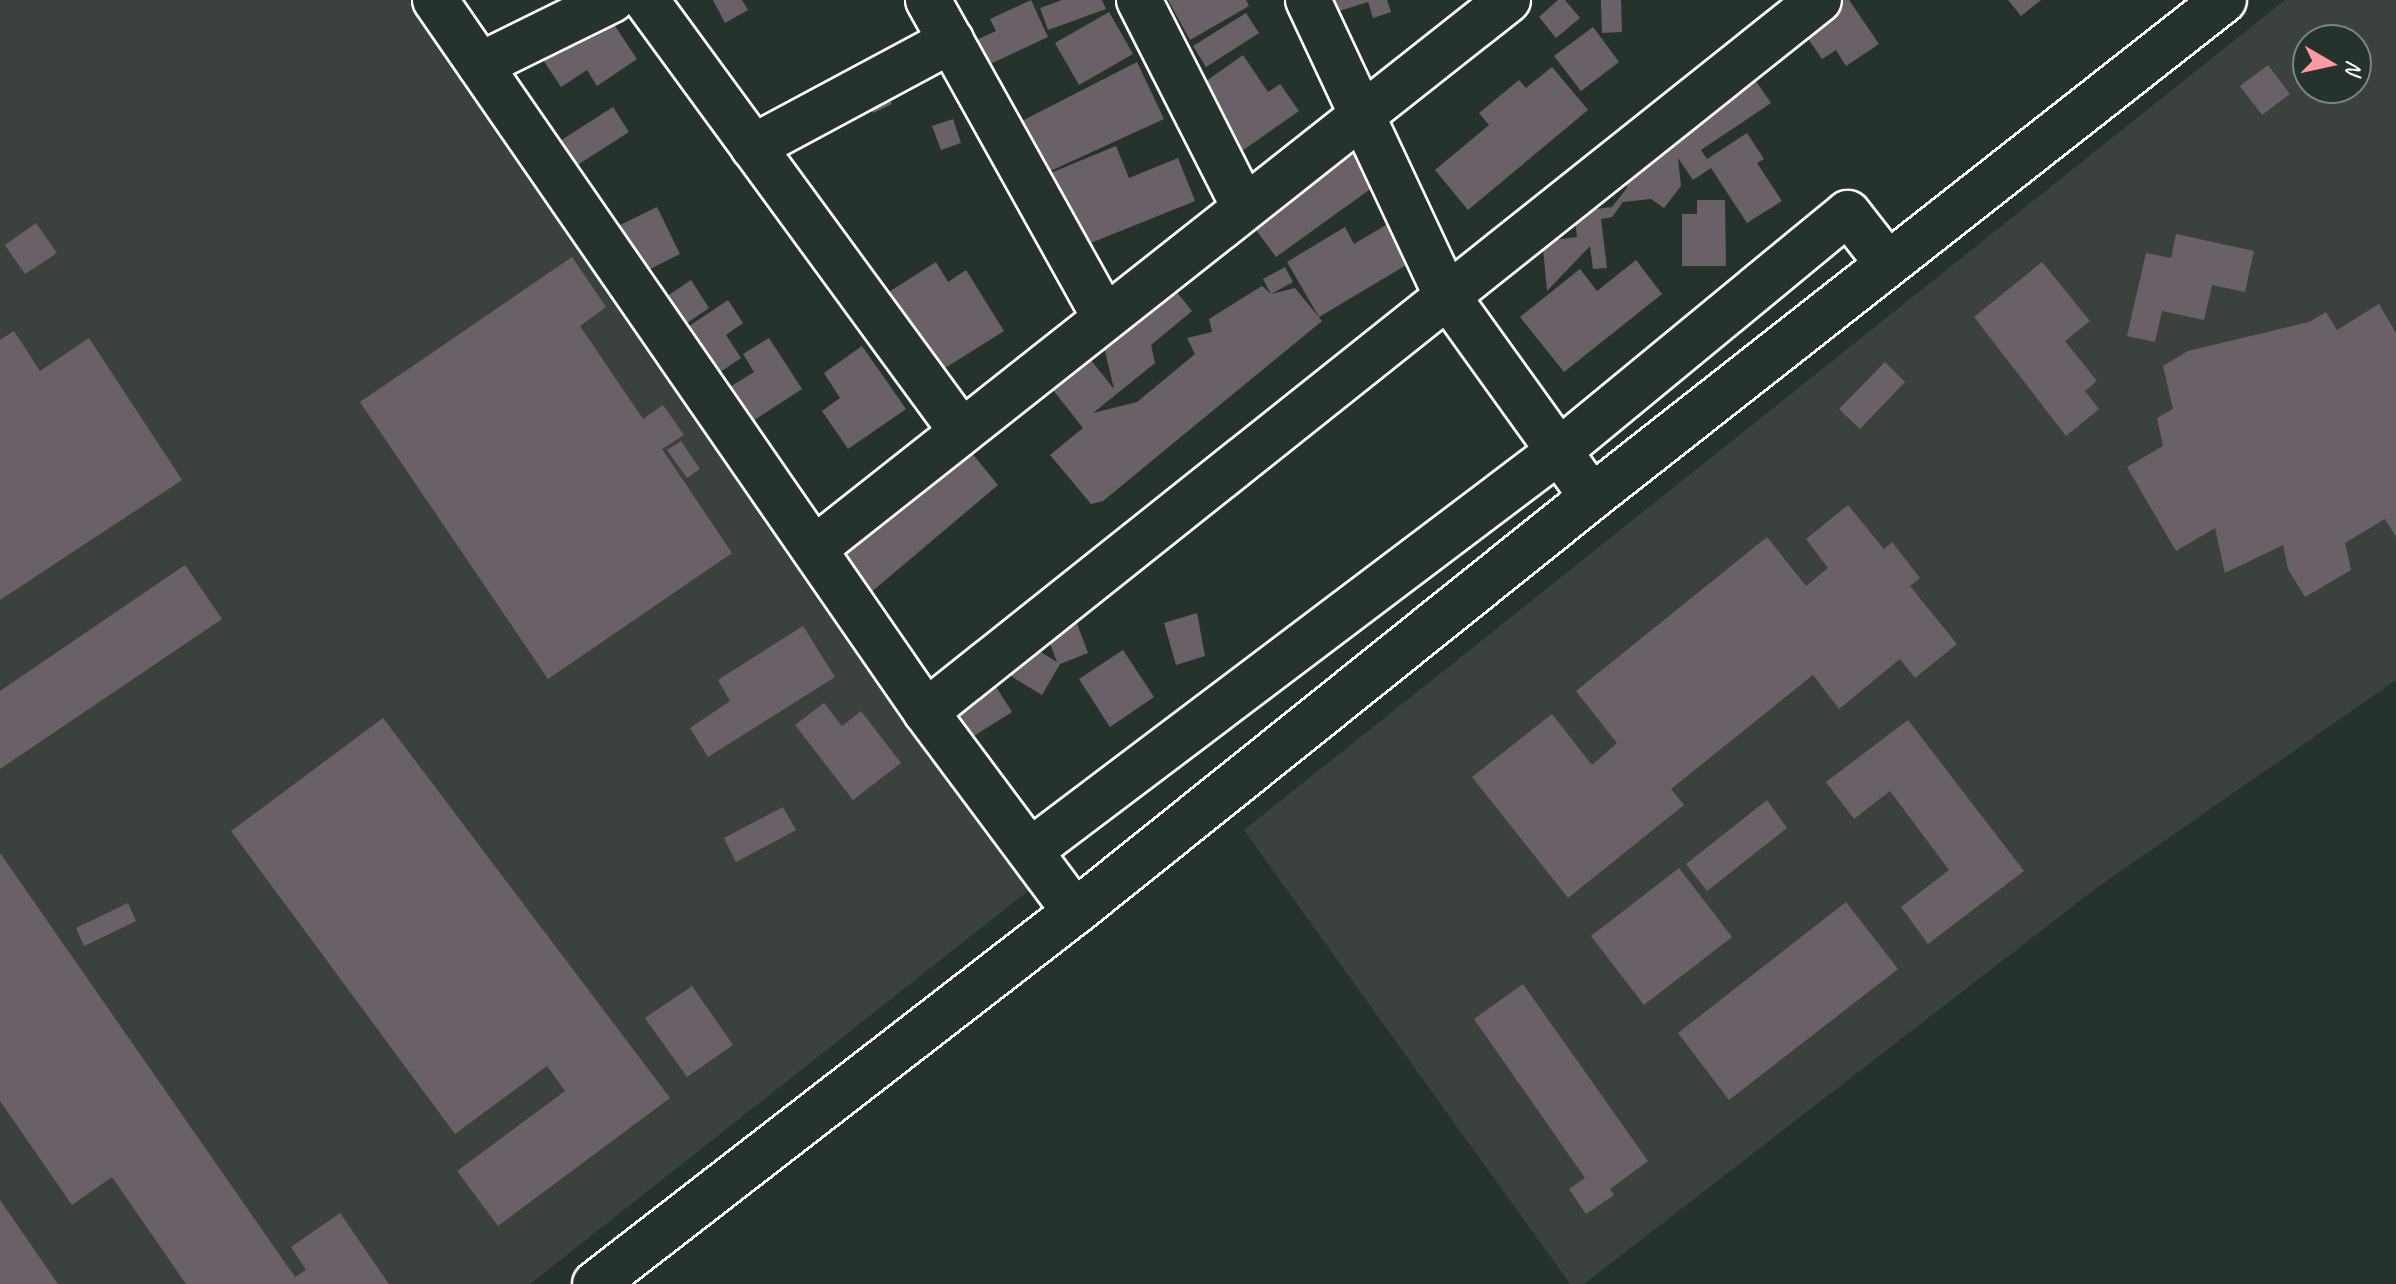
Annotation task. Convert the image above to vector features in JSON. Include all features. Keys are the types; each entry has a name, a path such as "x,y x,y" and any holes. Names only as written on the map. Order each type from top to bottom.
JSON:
{"street":[{"path":"435,0 926,712 1075,912"},
{"path":"480,65 612,0"},
{"path":"646,0 962,432"},
{"path":"928,0 1105,318"},
{"path":"1139,0 1244,207"},
{"path":"1308,0 1446,294 1592,497"},
{"path":"814,549 1508,0"},
{"path":"926,712 1446,294 1819,0"},
{"path":"595,1284 1075,912 1592,497 2224,0"},
{"path":"753,147 951,41"},
{"path":"1030,851 1559,451 1848,213 1887,263"}],"shaded area":[{"path":"0,0 410,0 1033,887 530,1284 0,1284"},
{"path":"2285,0 2396,0 2396,680 2095,889 1584,1284 1570,1284 1244,830"}],"building":[{"path":"713,0 742,0 748,10 725,23"},
{"path":"1031,0 1048,37 986,66 974,41 996,31 990,19"},
{"path":"1062,0 1102,0 1106,9 1048,30 1040,8"},
{"path":"1168,0 1246,0 1249,6 1190,40"},
{"path":"1333,0 1387,0 1391,12 1373,18 1368,2 1336,12"},
{"path":"1558,0 1565,0 1580,18 1556,38 1539,17"},
{"path":"1601,0 1621,0 1622,32 1602,33"},
{"path":"1821,0 1849,0 1879,44 1846,66 1836,50 1822,59 1794,18"},
{"path":"2008,0 2041,0 2021,16"},
{"path":"603,8 637,59 597,86 587,70 561,87 538,52"},
{"path":"1109,12 1133,54 1079,85 1055,43"},
{"path":"1246,13 1259,33 1206,67 1193,46"},
{"path":"1593,27 1619,62 1581,91 1554,56"},
{"path":"1243,55 1268,92 1280,84 1299,111 1239,153 1195,89"},
{"path":"1137,62 1164,119 1035,178 1010,127"},
{"path":"1744,64 1771,103 1701,150 1707,159 1747,133 1764,159 1757,163 1782,201 1747,223 1711,168 1693,180 1678,158 1681,186 1664,208 1651,199 1623,202 1612,217 1601,219 1607,268 1593,269 1590,246 1547,291 1543,248 1551,206 1554,240 1577,237 1572,198 1588,210 1612,207 1627,188 1622,147 1639,125 1673,150 1655,124"},
{"path":"2268,65 2290,94 2262,115 2240,86"},
{"path":"1552,67 1588,110 1468,210 1435,170 1489,125 1479,113 1519,80 1526,88"},
{"path":"885,85 892,104 873,113 865,93"},
{"path":"613,107 629,132 565,173 549,148"},
{"path":"953,119 961,143 941,150 932,126"},
{"path":"1358,121 1394,172 1276,257 1239,207"},
{"path":"1116,146 1129,178 1178,158 1195,201 1066,253 1036,179"},
{"path":"1697,200 1725,200 1726,266 1682,266 1682,214 1697,214"},
{"path":"657,207 680,254 632,278 608,231"},
{"path":"1391,222 1413,261 1319,317 1287,262 1345,227 1354,244"},
{"path":"36,223 57,253 25,274 5,245"},
{"path":"2176,234 2254,251 2245,292 2212,285 2204,320 2162,311 2155,342 2127,336 2146,253 2171,258"},
{"path":"572,257 606,307 580,326 643,419 663,405 684,435 662,449 732,553 548,679 360,402"},
{"path":"1636,260 1662,294 1564,372 1520,317 1580,269 1597,291"},
{"path":"936,262 948,282 966,270 1004,331 934,375 884,295"},
{"path":"2042,262 2090,321 2065,341 2097,381 2085,391 2099,409 2066,436 1974,317"},
{"path":"1285,267 1293,282 1271,294 1263,279"},
{"path":"691,280 709,308 665,338 647,310"},
{"path":"1170,284 1192,311 1151,345 1155,363 1093,413 1137,402 1195,354 1187,338 1212,332 1209,319 1262,286 1271,294 1295,288 1322,321 1103,501 1091,504 1050,455 1083,428 1053,390 1048,373 1071,367 1061,323 1114,389 1104,347"},
{"path":"728,300 743,323 726,335 741,358 695,389 664,343"},
{"path":"2379,304 2396,333 2396,537 2385,519 2345,543 2351,570 2305,597 2288,569 2283,545 2225,573 2215,528 2176,551 2127,467 2163,446 2157,418 2173,409 2163,366 2188,351 2309,322 2326,312 2337,330"},
{"path":"14,331 40,371 89,338 182,480 0,600 0,340"},
{"path":"769,338 802,389 739,430 717,395 754,372 743,354"},
{"path":"862,346 906,409 848,449 822,411 840,398 824,373"},
{"path":"1885,362 1905,382 1860,429 1839,409"},
{"path":"961,440 998,485 863,599 824,553"},
{"path":"681,441 700,469 687,478 667,450"},
{"path":"1848,505 1884,549 1892,542 1920,578 1910,586 1957,644 1915,678 1900,659 1839,709 1813,675 1671,789 1684,805 1568,898 1472,777 1552,714 1592,765 1617,743 1576,691 1767,537 1806,586 1828,568 1806,539"},
{"path":"185,565 222,619 0,769 0,691"},
{"path":"1070,605 1088,653 1060,664 1042,695 983,659 1001,628 1057,662 1040,617"},
{"path":"1197,613 1205,656 1176,665 1164,623"},
{"path":"803,626 835,677 708,757 690,728 730,701 718,680"},
{"path":"1123,650 1154,697 1110,727 1079,679"},
{"path":"977,657 1012,712 969,739 953,714"},
{"path":"824,703 842,726 861,711 901,763 853,800 795,725"},
{"path":"383,718 670,1098 498,1226 457,1171 565,1091 547,1066 455,1134 231,831"},
{"path":"1908,720 2024,871 1928,944 1901,907 1949,870 1890,791 1854,819 1826,782"},
{"path":"1767,800 1787,828 1707,891 1686,864"},
{"path":"783,807 796,830 736,862 724,838"},
{"path":"0,853 295,1277 306,1270 291,1247 340,1213 389,1284 186,1284 112,1177 72,1205 0,1101"},
{"path":"1679,868 1732,937 1644,1005 1591,936"},
{"path":"1846,902 1898,969 1729,1100 1678,1033"},
{"path":"128,903 136,921 84,946 76,928"},
{"path":"1523,984 1648,1161 1610,1189 1614,1195 1586,1214 1569,1189 1585,1178 1474,1019"},
{"path":"692,986 733,1045 687,1077 645,1018"},
{"path":"0,1200 58,1284 0,1284"}]}
